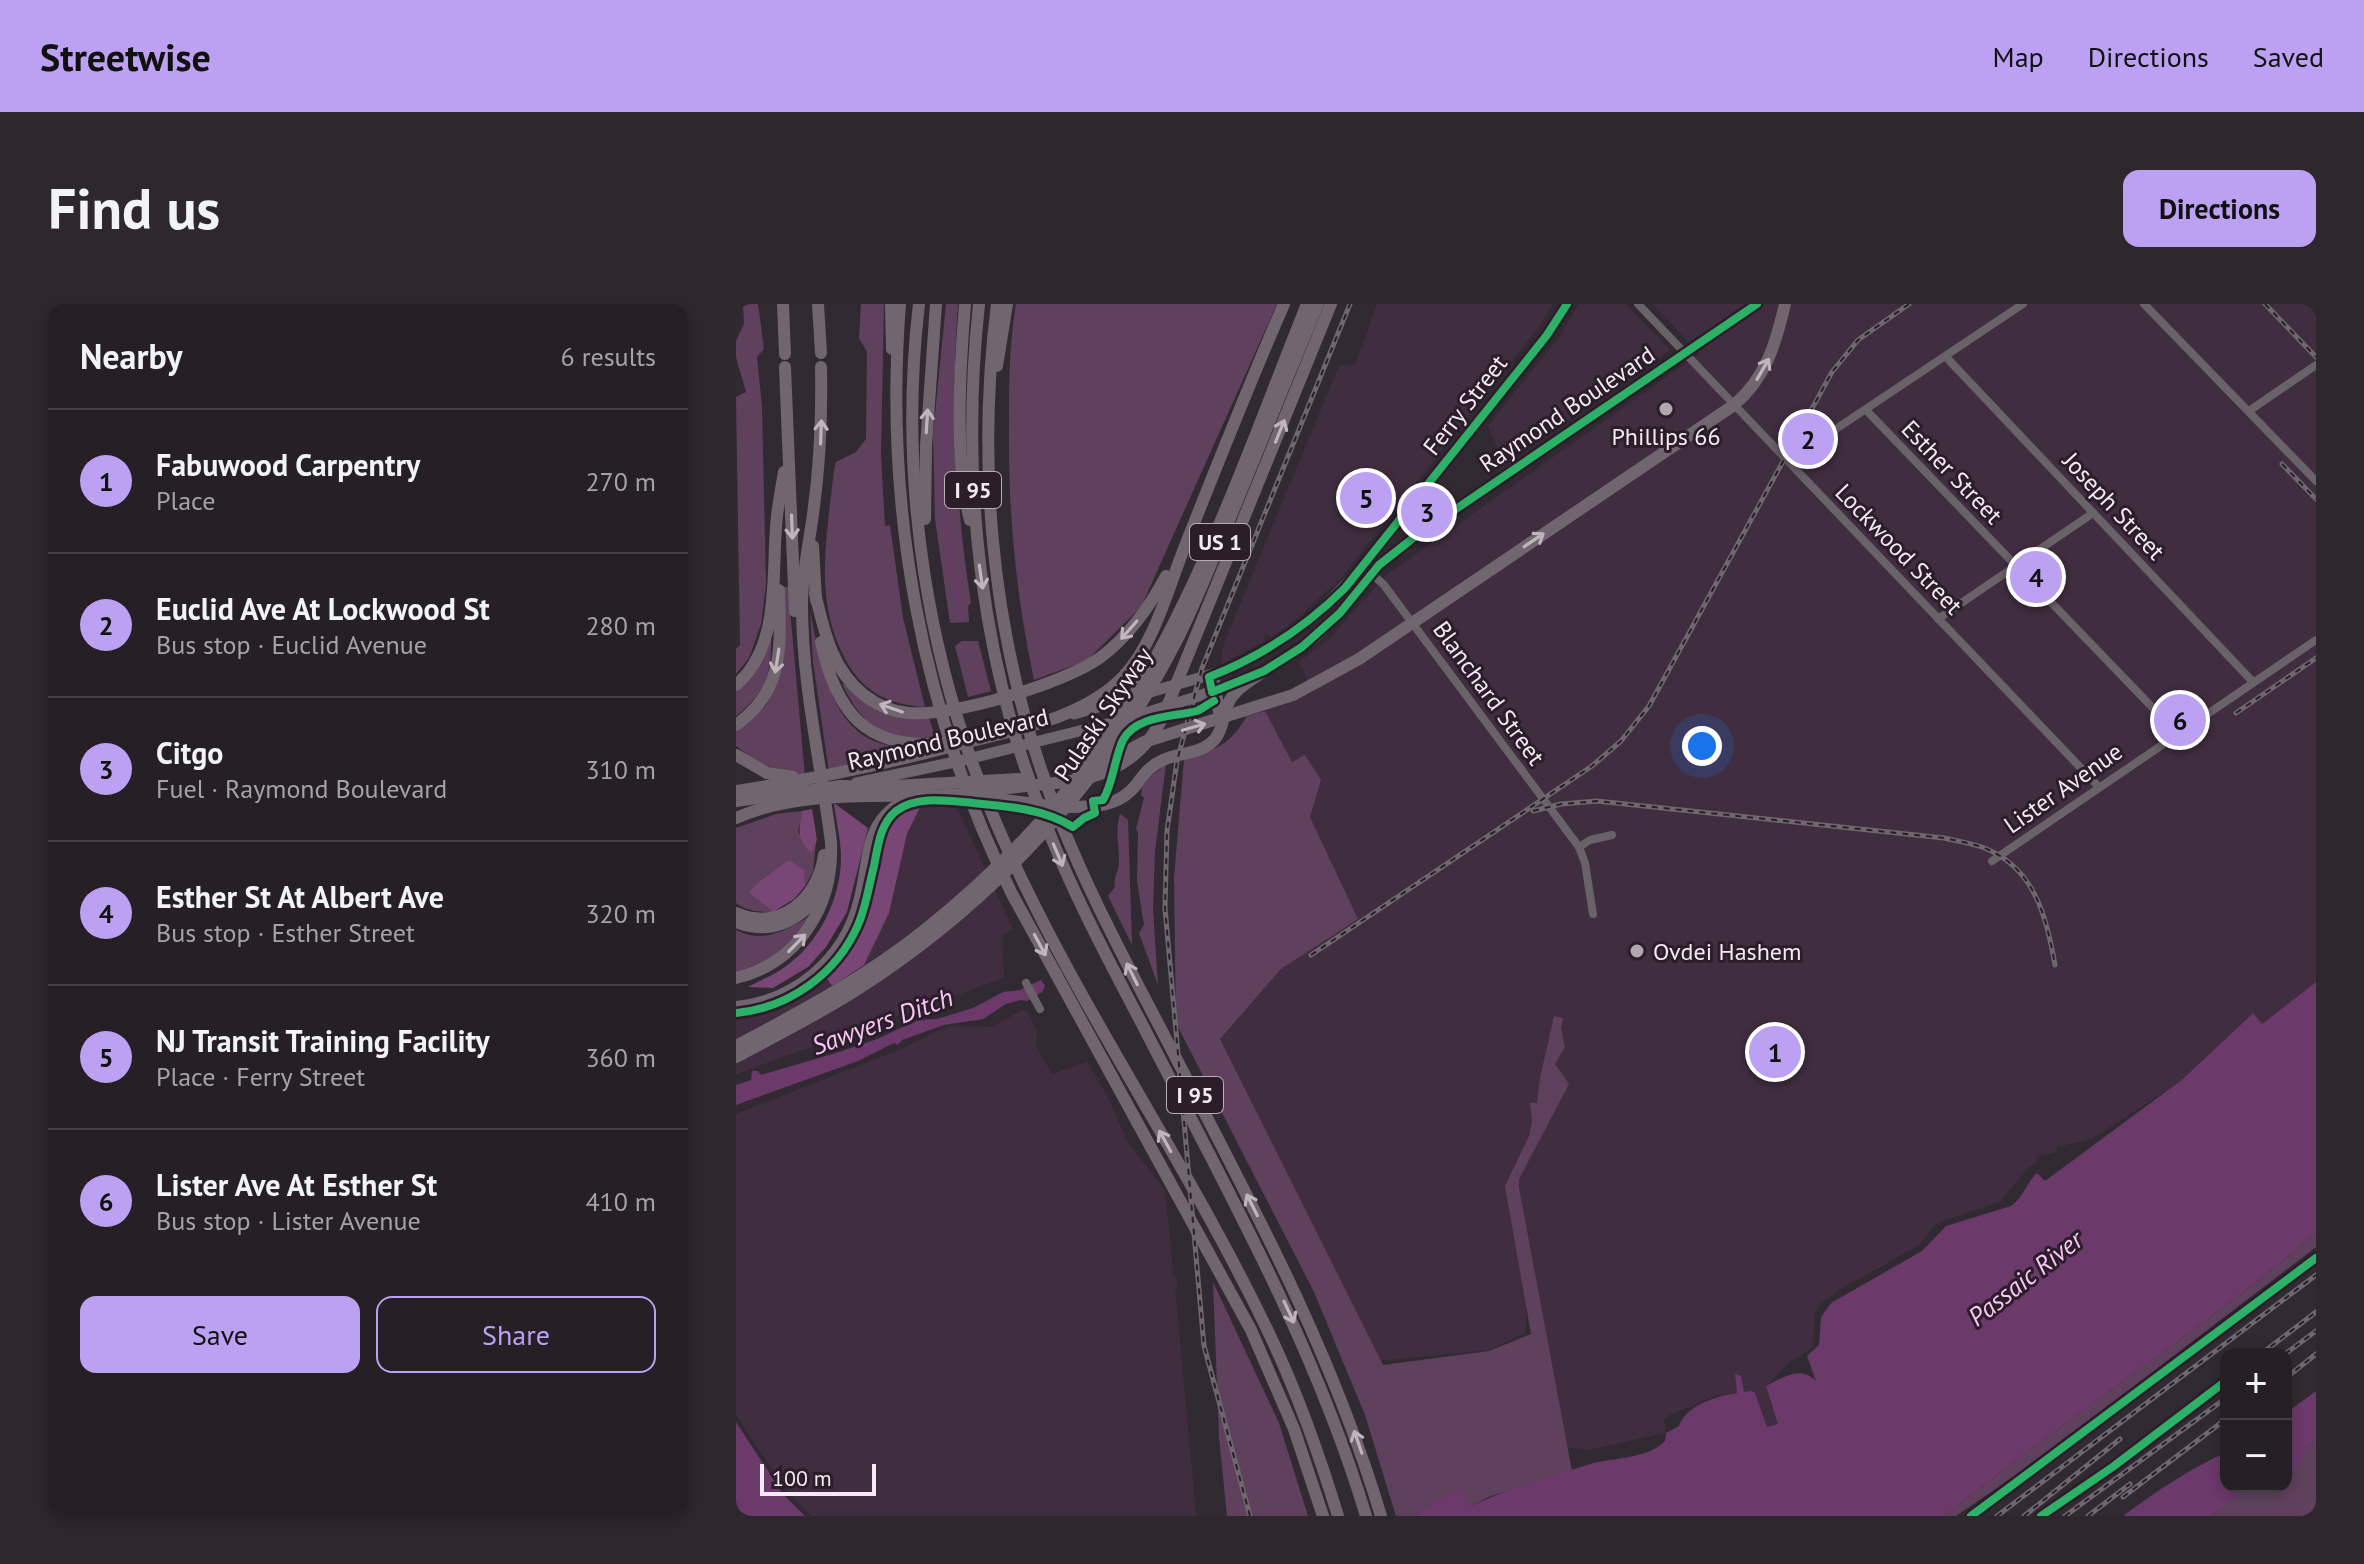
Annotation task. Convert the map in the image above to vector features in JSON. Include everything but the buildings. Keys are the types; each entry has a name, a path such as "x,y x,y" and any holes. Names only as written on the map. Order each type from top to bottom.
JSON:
{"highway":[{"path":"783,304 785,354"},
{"path":"818,304 821,353"},
{"path":"891,304 890,332 896,381"},
{"name":"I 95","path":"900,304 896,381 897,459 904,539 917,616 935,693 968,795 1002,872 1251,1330 1290,1420 1323,1516"},
{"name":"I 95","path":"919,304 913,421 914,474 922,554 949,689 980,784 1017,869 1274,1344 1309,1426 1338,1516"},
{"path":"922,554 926,513 926,432 936,304"},
{"path":"965,304 961,388 965,503 978,548"},
{"name":"I 95","path":"979,304 972,429 978,548 989,626 1027,774 1067,876 1291,1315 1333,1416 1366,1516"},
{"name":"I 95","path":"997,304 989,392 992,526 1014,672 1038,759 1071,847 1105,921 1302,1303 1343,1402 1381,1516"},
{"path":"989,392 1001,350 1007,304"},
{"path":"1046,721 1103,693 1136,660 1156,620 1217,463 1284,304"},
{"name":"Pulaski Skyway","path":"736,1046 832,993 924,930 998,865 1073,783 1122,715 1164,641 1204,557 1304,304"},
{"name":"Pulaski Skyway","path":"736,1057 833,1004 927,941 1011,868 1097,772 1151,688 1184,626 1318,304"},
{"path":"736,818 814,800 951,795 1076,780 1124,763 1148,742 1161,722 1331,304"},
{"path":"840,786 877,787 1097,772 1125,750 1144,742 1271,704 1311,687 1359,659 1734,405 1756,382 1768,362 1785,304"},
{"path":"736,978 770,965 802,939 819,910 828,880 831,850 797,640 785,367"},
{"path":"815,757 802,613 804,565 820,452 821,367"},
{"path":"736,685 750,670 765,640 787,449"},
{"path":"815,593 826,636 842,673 862,693 889,709 910,714 933,713 1048,684 1078,672 1104,655 1128,632 1166,575 1217,463"},
{"path":"813,515 818,623 828,670 841,700 857,722 873,733 894,741 938,744 976,740"},
{"path":"738,724 763,699 777,670 780,634 779,580 775,555"},
{"path":"951,795 1058,807 1106,805 1128,794 1157,763 1208,745 1220,729 1230,699 1264,671"},
{"path":"1213,675 1220,729"},
{"name":"Raymond Boulevard","path":"736,791 816,779 1046,721"},
{"path":"736,755 772,775 816,779"},
{"name":"Raymond Boulevard","path":"736,801 840,786"},
{"path":"736,1007 782,995 811,977 830,959 846,935 857,910 875,829 889,810 918,796"},
{"path":"736,913 754,918 771,918 790,911 806,898 815,887 822,868 824,818"},
{"path":"736,922 766,928 788,922 811,905 828,880"}],"main road":[{"name":"Ferry Street","path":"1367,570 1547,335 1567,304"},
{"name":"Raymond Boulevard","path":"1046,721 1213,675 1258,654 1306,623 1367,570 1757,304"},
{"name":"Raymond Boulevard","path":"840,786 964,760 1109,723 1217,690 1264,671 1316,636 1340,613 1367,570"}],"street":[{"name":"Lockwood Street","path":"1638,304 2099,787"},
{"path":"1788,461 2023,304"},
{"path":"2144,304 2316,481"},
{"name":"Joseph Street","path":"1946,357 2253,682"},
{"path":"2249,411 2316,365"},
{"name":"Esther Street","path":"1866,410 2177,733"},
{"path":"1938,619 2093,513"},
{"name":"Blanchard Street","path":"1367,570 1388,591 1579,847 1593,914"},
{"name":"Lister Avenue","path":"1992,861 2316,640"},
{"path":"1579,847 1590,840 1612,835"},
{"path":"1026,983 1040,1009"}],"shaded area":[{"path":"743,304 758,304 764,349 757,357 762,406 766,585 761,624 749,658 736,674 736,649 740,645 736,397 746,392 736,357 736,341 744,324"},
{"path":"861,304 884,304 881,455 885,526 890,525 903,618 925,707 890,700 862,683 837,641 826,593 826,545 836,462 856,452 866,439 867,352 859,338"},
{"path":"946,304 958,304 956,454 961,528 971,603 968,606 969,622 950,623 935,519 933,434"},
{"path":"1016,304 1277,304 1141,607 1086,661 1034,680 1014,554 1010,490 1009,380"},
{"path":"1377,304 1553,304 1539,327 1341,578 1271,638 1267,633 1263,636 1265,641 1222,664 1222,649 1339,366 1355,365"},
{"path":"1579,304 1626,304 1670,350 1504,463 1488,426 1560,336"},
{"path":"1653,304 2316,304 2316,982 2261,1024 2252,1013 2184,1079 2092,1139 2057,1147 2057,1152 2036,1156 2037,1163 2026,1169 2001,1201 1937,1223 1919,1245 1839,1290 1821,1304 1815,1313 1813,1347 1789,1363 1766,1386 1779,1424 1767,1428 1755,1393 1744,1393 1741,1377 1737,1393 1715,1396 1668,1416 1664,1420 1666,1433 1587,1450 1567,1447 1537,1290 1526,1303 1526,1333 1489,1350 1379,1361 1220,1038 1281,969 1358,919 1310,817 1292,763 1265,711 1313,692 1299,662 1331,637 1385,576 1699,354"},
{"path":"1443,485 1454,497 1411,528 1409,525"},
{"path":"783,587 788,587 805,777 760,764 736,746 736,730 766,705 780,674"},
{"path":"810,609 824,673 843,714 857,730 875,741 897,746 897,753 829,772 813,662"},
{"path":"771,636 765,681 754,699 736,716 736,691 755,672"},
{"path":"962,641 978,641 991,691 968,697 955,646"},
{"path":"842,684 867,703 929,718 936,739 902,737 878,729 859,712"},
{"path":"1265,711 1292,762 1305,755 1321,780 1310,817 1358,919 1281,969 1220,1039 1383,1365 1489,1351 1531,1334 1505,1186 1529,1136 1532,1121 1530,1103 1537,1103 1554,1016 1563,1018 1561,1028 1565,1047 1555,1064 1569,1084 1519,1179 1519,1188 1572,1471 1488,1497 1468,1508 1461,1489 1421,1509 1415,1516 1396,1516 1365,1415 1314,1292 1176,1023 1174,878 1184,759 1221,745 1247,716"},
{"path":"1166,764 1155,851 1153,909 1158,985 1139,933 1144,925 1137,881 1136,829 1144,798 1141,795 1142,787"},
{"path":"834,803 868,828 847,912 826,947 808,967 773,988 748,987 777,972 798,956 826,918 840,873 841,851"},
{"path":"955,804 1013,929 1002,936 1004,978 736,1074 736,1016 779,1006 826,977 832,986 889,913 907,834 921,805"},
{"path":"921,805 907,834 889,913 864,965 832,986 826,977 859,923 884,824 894,816"},
{"path":"812,809 817,840 812,853 803,844 800,828 802,811"},
{"path":"802,811 798,832 812,852 816,841 813,872 805,886 803,870 749,893 773,912 744,908 736,903 736,828 776,814"},
{"path":"1120,814 1128,820 1132,945 1108,896 1115,887 1119,865 1117,831"},
{"path":"789,860 804,870 805,886 794,899 773,912 749,893 756,884"},
{"path":"812,915 795,939 774,958 736,973 736,930 766,936 785,930"},
{"path":"1022,1010 1027,1011 1037,1031 1036,1046 1052,1074 1087,1062 1110,1101 1127,1141 1165,1190 1174,1278 1177,1278 1175,1286 1196,1514 1199,1516 812,1516 785,1489 736,1415 736,1114 896,1051 949,1026 992,1027"},
{"path":"2316,1233 2316,1247 2036,1461 1956,1516 1945,1516 2225,1306"},
{"path":"1213,1282 1279,1423 1308,1516 1227,1516 1219,1437"},
{"path":"2316,1440 2316,1516 2211,1516 2242,1492 2292,1492 2292,1470 2297,1468 2307,1446"}],"water":[{"path":"1041,980 1045,986 1042,992 1027,1001 1006,1004 983,1019 944,1025 902,1040 898,1045 894,1043 858,1061 736,1105 736,1085 751,1080 752,1071 758,1071 761,1075 839,1052 918,1020 937,1019 973,1008 1003,992 1020,990"},
{"name":"Passaic River","path":"2316,982 2316,1233 2225,1306 1945,1516 1415,1516 1421,1509 1461,1488 1469,1507 1512,1489 1587,1465 1649,1452 1665,1441 1666,1433 1679,1426 1695,1407 1737,1393 1735,1374 1741,1376 1744,1392 1755,1393 1767,1427 1778,1424 1766,1386 1798,1373 1816,1381 1807,1356 1819,1345 1821,1317 1831,1303 1922,1251 1946,1226 2011,1206 2037,1173 2045,1181 2183,1079 2253,1013 2262,1024"},
{"path":"2316,1391 2316,1440 2307,1446 2297,1469 2292,1471 2292,1420 2292,1409"},
{"path":"736,1422 783,1494 805,1516 736,1516"},
{"path":"2220,1455 2220,1492 2243,1492 2211,1516 2123,1516 2173,1481"}],"waterway":[{"path":"944,382 947,526 961,620"}],"railway":[{"path":"1250,1516 1204,1346 1165,908 1167,831 1177,761 1202,668 1350,304"},
{"path":"1311,955 1592,766 1621,741 1649,706 1832,372 1858,340 1909,304"},
{"path":"2265,304 2316,357"},
{"path":"2282,464 2316,499"},
{"path":"2236,713 2316,658"},
{"path":"1533,811 1561,804 1597,801 1944,838 1977,846 2000,856 2026,880 2042,911 2055,965"},
{"path":"1971,1516 2316,1258"},
{"path":"1997,1516 2316,1275"},
{"path":"2269,1348 2316,1312"},
{"path":"2292,1349 2316,1331"},
{"path":"2292,1373 2316,1354"},
{"path":"2041,1516 2114,1466 2220,1386"},
{"path":"2065,1516 2220,1402"},
{"path":"2123,1497 2225,1420"},
{"path":"2024,1516 2120,1439"},
{"path":"2088,1516 2130,1484"}],"cycle path":[{"path":"1567,304 1547,335 1345,588 1282,640 1209,677 1212,692 1264,671 1302,647 1340,613 1379,565 1412,539 1757,304"},
{"path":"736,1013 756,1010 793,996 824,973 838,958 861,918 880,836 886,822 896,811 914,803 933,800 999,805 1050,816 1073,827 1095,813 1093,801 1103,800 1120,747 1129,732 1146,721 1197,711 1214,701"},
{"path":"1971,1516 2316,1258"},
{"path":"2041,1516 2114,1466 2220,1386"}],"place":[{"name":"Phillips 66","path":"1666,409"},
{"name":"Euclid Ave At Lockwood St","path":"1808,439"},
{"name":"NJ Transit Training Facility","path":"1366,498"},
{"name":"Citgo","path":"1427,512"},
{"name":"Esther St At Albert Ave","path":"2036,577"},
{"name":"Lister Ave At Esther St","path":"2180,720"},
{"name":"Ovdei Hashem","path":"1637,951"},
{"name":"Fabuwood Carpentry","path":"1775,1052"}],"water label":[{"name":"Sawyers Ditch","path":"882,1021"}]}
